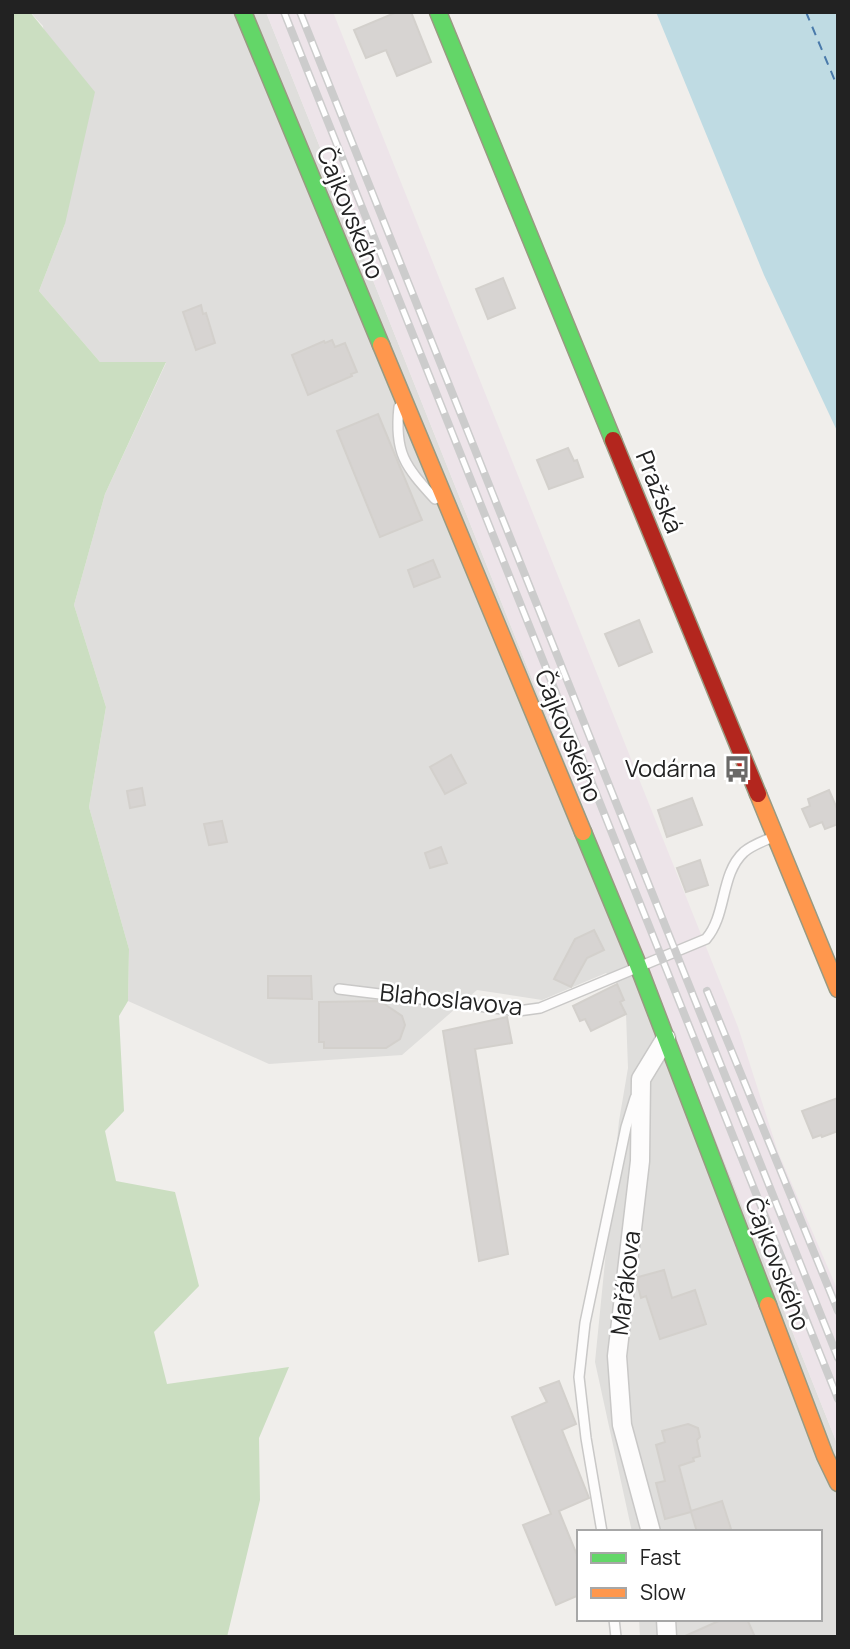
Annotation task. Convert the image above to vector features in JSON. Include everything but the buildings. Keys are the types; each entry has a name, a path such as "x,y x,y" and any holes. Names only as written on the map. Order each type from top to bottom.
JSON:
{"street":[{"name":"Čajkovského","path":"243,12 639,967 825,1456 838,1483"},
{"name":"Pražská","path":"438,12 838,989"},
{"path":"641,1079 666,1038"},
{"name":"Mařákova","path":"641,1079 640,1161 617,1356 622,1425 650,1530"}],"lane":[{"path":"400,394 396,432 407,469 453,519"},
{"name":"Blahoslavova","path":"339,989 518,1011 540,1008 706,939 715,927 737,861 750,848 775,836"},
{"path":"602,1530 579,1377 587,1311 626,1127 641,1079"}],"shaded area":[{"path":"30,12 266,12 838,1446 838,1637 640,1637 639,1621 822,1621 822,1530 632,1530 595,1362 619,1121 628,1068 626,1014 620,1002 624,999 617,984 606,973 542,1000 477,990 402,1055 269,1064 128,1001 129,949 89,807 106,707 74,605 105,494 166,363 100,362 39,291 65,224 43,26"},
{"path":"266,12 333,12 738,1027 778,1152 838,1291 838,1446"}],"green space":[{"path":"12,12 30,12 95,92 65,224 39,291 100,362 166,362 105,494 74,605 106,707 89,807 129,949 128,1001 119,1016 124,1111 105,1131 116,1181 175,1192 199,1286 154,1332 167,1384 289,1367 259,1438 260,1500 227,1637 12,1637"}],"water":[{"path":"656,12 838,12 838,433 764,275"}],"ferry route":[{"path":"806,12 838,88"}],"railway":[{"path":"284,12 838,1399"},
{"path":"300,12 838,1358"},
{"path":"707,991 838,1311"}],"traffic: fast":[{"path":"243,12 381,345"},
{"path":"438,12 613,440"},
{"path":"583,832 636,960 768,1305"}],"traffic: slow":[{"path":"381,345 583,832"},
{"path":"758,794 838,989"},
{"path":"768,1305 825,1456 838,1483"}],"traffic: jam":[{"path":"613,440 758,794"}],"place":[{"name":"Vodárna","path":"737,769"}]}
